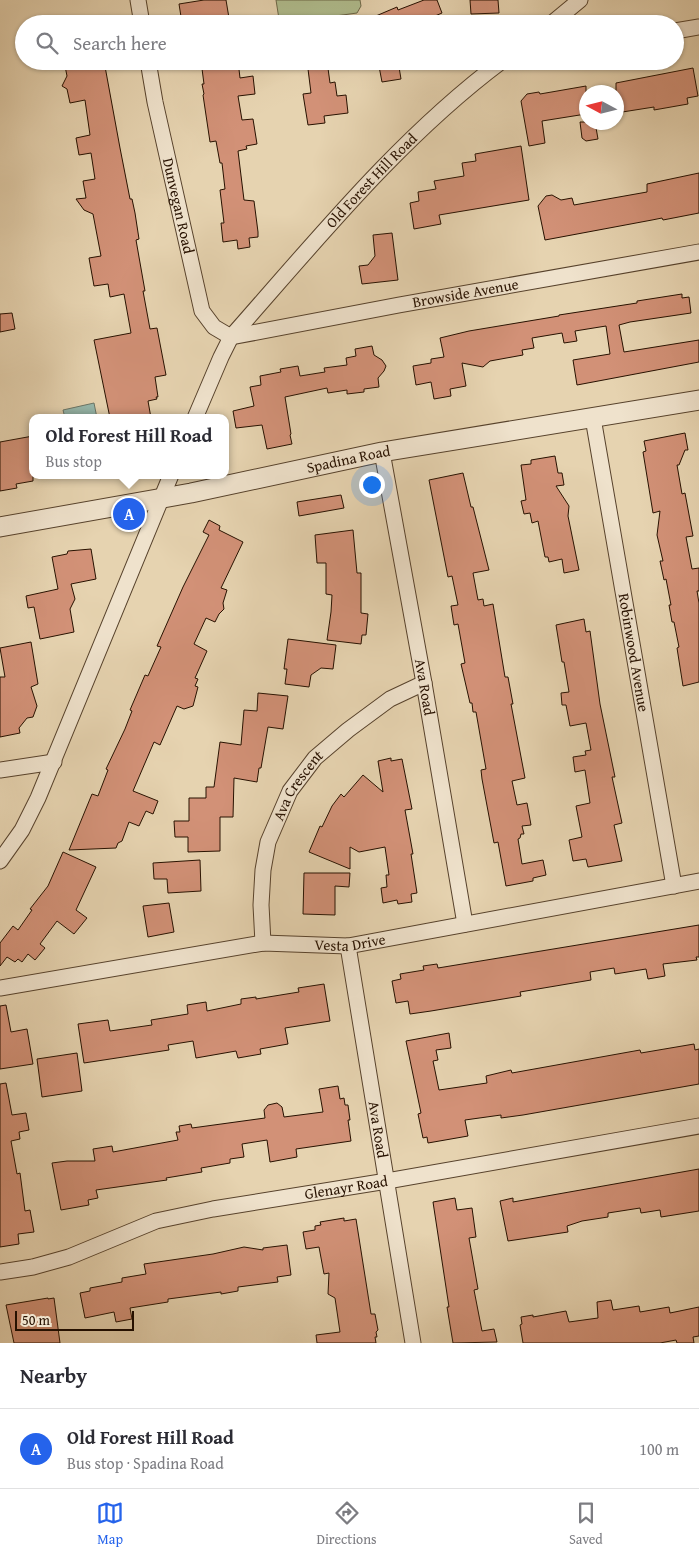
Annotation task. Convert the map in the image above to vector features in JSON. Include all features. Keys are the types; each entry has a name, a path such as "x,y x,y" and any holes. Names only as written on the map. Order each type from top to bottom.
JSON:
{"street":[{"path":"138,0 140,15"},
{"path":"561,15 580,0"},
{"path":"684,30 699,27"},
{"name":"Dunvegan Road","path":"150,70 202,311 214,327 231,337"},
{"name":"Old Forest Hill Road","path":"197,414 231,337 370,182 446,107 491,70"},
{"name":"Browside Avenue","path":"231,337 399,304 699,252"},
{"name":"Spadina Road","path":"0,527 162,498 382,452 699,400"},
{"name":"Robinwood Avenue","path":"593,418 674,886"},
{"name":"Ava Road","path":"382,452 424,683 464,924"},
{"path":"0,861 22,830 54,762 169,479"},
{"name":"Ava Crescent","path":"263,943 261,905 263,870 268,842 290,791 315,758 348,730 390,700 424,683"},
{"path":"0,770 54,762"},
{"name":"Vesta Drive","path":"0,988 263,943 348,946 699,881"},
{"name":"Ava Road","path":"348,946 413,1343"},
{"name":"Glenayr Road","path":"0,1272 33,1267 68,1257 156,1221 214,1208 699,1126"}],"green space":[{"path":"276,0 360,0 361,6 357,13 343,15 278,15"}],"water":[{"path":"94,403 96,414 64,414 63,410"}],"building":[{"path":"204,0 226,0 228,15 181,15 179,4"},
{"path":"424,0 437,0 442,13 437,15 378,15 397,7 398,10"},
{"path":"470,0 498,0 499,13 471,14"},
{"path":"693,68 698,96 687,98 688,104 654,110 654,107 624,112 624,85 616,85 616,83"},
{"path":"66,70 106,70 130,199 132,199 135,213 139,239 136,240 150,329 157,328 166,375 155,377 158,397 148,401 150,414 109,414 94,340 131,333 124,294 110,297 108,284 94,286 89,258 101,256 93,214 84,210 76,199 86,198 83,181 95,179 91,153 79,155 76,138 90,135 85,100 70,103 67,89 62,86 67,76"},
{"path":"202,70 239,70 240,78 253,76 255,94 238,96 242,120 253,119 257,144 246,146 247,149 238,151 244,200 254,201 258,232 258,237 249,238 250,247 238,249 237,240 223,242 221,223 224,223 220,190 225,189 222,163 220,163 216,141 210,142 203,95 202,84 204,84"},
{"path":"308,70 328,70 330,83 335,82 337,96 346,95 348,113 324,116 325,123 308,125 303,94 311,93"},
{"path":"380,70 400,70 401,79 382,82"},
{"path":"579,87 579,115 542,121 545,143 529,146 521,101 527,94 539,92 540,94"},
{"path":"581,130 596,130 598,139 586,141 582,138"},
{"path":"521,146 529,200 439,215 441,224 414,229 410,203 419,201 418,192 436,189 434,181 464,176 462,163 476,161 475,154"},
{"path":"699,173 699,213 545,240 538,206 546,196 552,195 561,200 572,198 574,205 647,192 647,184"},
{"path":"392,233 398,280 362,284 359,266 368,265 375,256 373,235"},
{"path":"682,294 682,298 689,297 691,313 619,325 624,352 699,340 699,362 577,385 573,360 610,354 606,326 575,331 577,341 564,343 562,333 532,338 534,348 522,350 523,355 490,361 483,367 462,363 466,386 450,389 451,396 434,399 431,382 416,385 413,366 431,363 431,359 444,357 440,338 469,331"},
{"path":"12,313 15,329 0,332 0,314"},
{"path":"372,346 374,355 382,360 386,366 378,378 379,387 364,389 364,392 347,394 347,390 328,393 327,388 285,397 292,444 267,449 262,425 236,428 233,411 254,406 250,387 261,385 260,376 281,372 280,369 298,366 300,376 325,372 324,368 347,365 346,358 356,356 355,349"},
{"path":"685,433 688,450 685,450 679,465 677,465 682,494 685,493 693,536 686,537 692,569 699,568 699,591 697,591 699,603 699,682 683,686 677,648 679,647 674,622 672,622 666,579 664,580 660,561 663,561 657,535 660,511 653,513 643,452 646,451 644,441"},
{"path":"29,437 29,479 33,479 33,481 16,484 17,488 0,491 0,442"},
{"path":"555,456 558,473 562,473 564,485 556,486 569,506 568,516 579,570 564,573 562,559 549,562 548,557 545,557 538,521 532,523 530,513 524,514 521,501 526,500 521,465 531,464 531,460"},
{"path":"463,473 489,570 473,573 478,600 483,599 484,606 493,604 505,677 508,677 513,704 511,704 525,778 512,781 517,805 527,803 531,825 522,826 524,834 521,834 518,839 522,864 543,860 546,875 533,878 533,881 506,886 498,842 494,843 482,779 481,770 486,769 476,712 473,712 472,703 470,703 461,664 465,663 458,624 454,625 451,606 458,605 452,576 448,577 429,480"},
{"path":"341,495 344,508 299,516 297,502"},
{"path":"209,520 220,526 219,530 243,542 221,588 227,590 223,603 224,609 215,622 206,618 194,644 207,651 195,678 198,679 195,686 198,687 193,706 184,709 177,706 160,745 154,742 133,791 158,801 153,814 146,811 139,826 129,822 122,841 118,843 116,848 69,850 92,794 98,796 108,770 106,769 132,711 130,710 145,675 148,676 161,647 157,646 209,535 203,532"},
{"path":"353,530 357,573 361,573 361,613 368,614 366,635 362,635 361,644 327,640 332,595 326,594 326,563 317,563 315,535"},
{"path":"91,549 96,579 71,584 75,599 70,609 74,632 40,639 34,607 28,608 26,596 58,589 52,557 67,554 68,551"},
{"path":"584,619 586,632 590,631 600,704 615,777 612,777 622,823 614,825 622,861 588,867 586,859 573,861 569,840 582,837 576,806 590,803 585,770 575,772 573,757 586,755 585,751 591,750 586,723 570,726 566,705 562,705 561,693 569,692 556,625"},
{"path":"288,639 336,645 333,669 321,668 311,675 309,687 285,684 287,669 284,669"},
{"path":"31,642 38,684 31,687 37,706 33,717 27,718 19,728 20,733 0,737 0,677 5,677 0,648"},
{"path":"258,693 288,696 283,729 268,727 257,782 234,778 233,817 220,817 220,851 188,852 188,837 175,837 174,821 189,821 189,798 206,798 206,787 214,787 220,742 241,745 244,710 257,711"},
{"path":"391,758 391,761 402,759 412,809 405,810 413,854 411,854 417,893 411,894 412,902 398,904 397,900 383,903 381,888 387,887 386,875 389,875 385,847 359,852 350,847 350,869 309,852 320,826 322,827 332,806 341,794 344,797 363,775 383,792 378,761"},
{"path":"63,852 96,867 76,910 87,918 74,934 57,921 40,944 45,948 35,960 28,954 22,962 18,959 15,962 7,957 0,966 0,943 13,926 18,930 32,910 30,909 48,886"},
{"path":"200,860 201,891 168,893 167,879 154,879 153,863"},
{"path":"304,873 350,873 349,887 335,886 335,915 303,914"},
{"path":"169,903 174,932 148,937 143,906"},
{"path":"699,925 699,957 696,957 697,960 663,964 665,976 648,979 646,969 615,974 614,968 590,972 591,980 520,992 521,996 431,1011 410,1014 408,1001 396,1003 392,981 401,979 400,974 424,970 423,966 437,964 438,968"},
{"path":"324,984 330,1021 285,1028 288,1044 260,1049 261,1054 238,1058 236,1051 196,1058 193,1041 168,1045 169,1050 84,1063 78,1024 108,1020 110,1031 152,1025 151,1020 188,1014 187,1005 206,1002 207,1011 241,1004 241,999 256,997 256,999 299,992 298,988"},
{"path":"6,1005 11,1032 27,1029 33,1064 0,1069 0,1006"},
{"path":"449,1033 451,1048 436,1050 438,1060 433,1061 439,1090 487,1083 486,1076 511,1070 512,1073 640,1050 641,1053 694,1044 695,1050 699,1049 699,1084 523,1115 501,1118 501,1115 465,1120 468,1136 428,1143 427,1137 423,1138 418,1114 421,1113 406,1041"},
{"path":"77,1053 82,1091 42,1097 37,1059"},
{"path":"6,1083 12,1115 26,1113 29,1130 19,1132 20,1139 11,1141 17,1174 20,1173 25,1211 30,1210 34,1232 18,1234 19,1244 0,1247 0,1084"},
{"path":"338,1086 340,1099 344,1098 345,1105 348,1105 351,1141 296,1149 297,1157 270,1162 267,1140 242,1144 244,1157 230,1159 230,1163 201,1168 202,1172 166,1178 167,1180 96,1190 98,1198 88,1200 89,1205 61,1210 52,1163 95,1161 93,1149 112,1146 113,1152 178,1140 176,1132 180,1132 179,1126 191,1124 192,1128 265,1118 264,1110 268,1105 277,1103 282,1107 284,1117 323,1112 319,1089"},
{"path":"699,1169 699,1211 661,1217 660,1210 641,1213 640,1208 608,1213 608,1217 582,1221 567,1226 568,1232 508,1241 500,1201 513,1198 513,1202"},
{"path":"455,1198 457,1210 472,1208 476,1237 469,1238 478,1289 474,1290 482,1331 494,1329 497,1342 453,1343 433,1202"},
{"path":"344,1218 344,1221 356,1219 371,1314 375,1314 378,1330 376,1332 377,1337 375,1337 376,1343 317,1343 316,1335 340,1332 335,1298 328,1294 329,1273 324,1274 319,1247 306,1249 303,1232 315,1230 315,1226 321,1225 320,1222"},
{"path":"287,1245 291,1275 277,1277 278,1282 238,1287 238,1291 221,1294 221,1292 168,1299 168,1302 130,1308 132,1319 116,1322 114,1312 85,1318 80,1293 90,1291 90,1288 122,1282 122,1278 146,1274 144,1264 213,1254 244,1247 263,1250 263,1248"},
{"path":"54,1298 60,1343 14,1343 6,1305"},
{"path":"611,1300 613,1310 639,1306 640,1312 669,1307 670,1313 699,1307 699,1336 693,1337 694,1343 677,1343 676,1340 660,1343 523,1343 520,1325 522,1324 521,1317 533,1315 533,1317 566,1311 569,1322 598,1318 597,1302"}],"place":[{"name":"Old Forest Hill Road","path":"129,514"}]}
